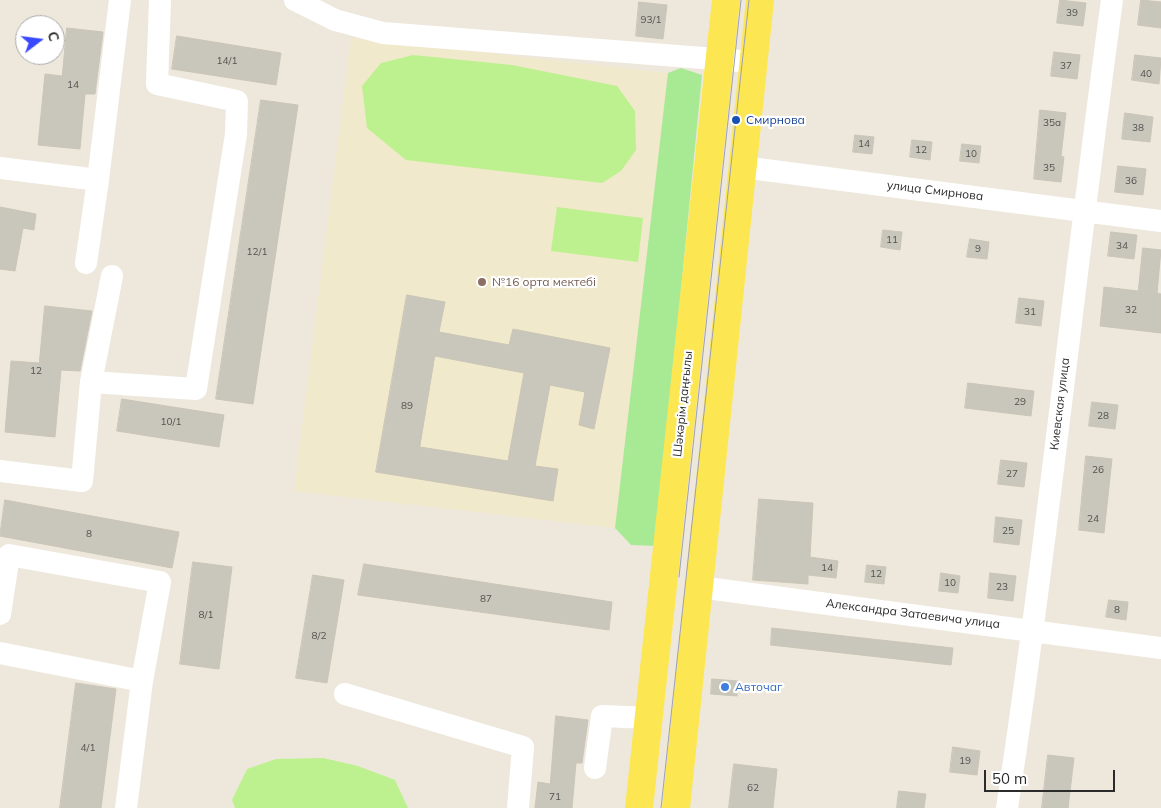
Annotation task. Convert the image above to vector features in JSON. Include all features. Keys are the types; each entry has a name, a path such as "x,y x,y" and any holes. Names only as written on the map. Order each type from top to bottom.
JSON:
{"main road":[{"name":"Шәкәрім даңғылы","path":"639,808 726,0"},
{"path":"676,808 760,0"},
{"name":"улица Смирнова","path":"708,162 742,167"},
{"name":"Александра Затаевича улица","path":"664,584 699,587"}],"street":[{"path":"86,264 120,0"},
{"path":"91,382 196,390 236,134 237,101 157,84 160,0"},
{"path":"295,0 335,20 383,33 754,62"},
{"name":"Киевская улица","path":"1007,808 1034,630 1083,210 1112,0"},
{"name":"улица Смирнова","path":"742,167 1161,221"},
{"path":"0,168 98,180"},
{"path":"0,471 82,481 91,382 112,276"},
{"path":"0,614 9,555 160,582 142,681 126,808"},
{"name":"Александра Затаевича улица","path":"699,587 1161,648"},
{"path":"0,653 142,681"},
{"path":"345,694 523,747 518,808"},
{"path":"595,768 602,716 650,718"}],"shaded area":[{"name":"№16 орта мектебі","path":"351,38 668,73 615,528 294,491"}],"green space":[{"path":"413,55 512,65 617,86 635,111 636,150 621,171 602,183 406,160 367,128 362,86 381,63"},
{"path":"681,68 702,75 656,546 631,545 615,528 668,73"},
{"path":"557,207 643,218 638,262 551,251"},
{"path":"323,758 358,766 395,780 408,808 235,808 232,800 247,769 276,759"}],"building":[{"path":"1060,0 1086,3 1083,26 1057,23"},
{"path":"1141,0 1161,2 1161,28 1138,25"},
{"path":"639,2 667,5 663,39 636,36"},
{"path":"67,28 103,32 95,94 85,94 80,149 38,145 45,74 62,76 63,65 65,65"},
{"path":"177,36 281,53 276,85 172,69"},
{"path":"1054,52 1080,55 1077,79 1051,76"},
{"path":"1135,55 1161,58 1159,84 1132,80"},
{"path":"261,100 298,105 253,404 216,399"},
{"path":"1040,110 1066,113 1061,156 1064,157 1061,182 1034,179"},
{"path":"1125,113 1153,117 1150,142 1122,139"},
{"path":"855,135 874,137 872,154 853,152"},
{"path":"912,140 932,142 930,160 910,157"},
{"path":"962,144 981,146 979,163 960,161"},
{"path":"1118,166 1146,169 1143,195 1115,192"},
{"path":"0,207 36,214 34,230 23,228 15,271 0,269"},
{"path":"883,230 902,232 900,250 881,247"},
{"path":"1111,232 1137,235 1134,259 1108,256"},
{"path":"970,239 989,242 987,259 967,257"},
{"path":"1143,248 1161,250 1157,293 1161,294 1161,333 1100,326 1104,287 1138,291"},
{"path":"407,295 445,302 439,332 509,345 513,329 610,348 594,429 579,425 585,392 550,385 535,466 558,469 553,501 376,472","holes":["435,356 524,373 508,461 420,447"]},
{"path":"1019,298 1044,301 1041,326 1016,323"},
{"path":"45,306 92,311 80,371 61,370 55,437 5,432 11,361 39,363"},
{"path":"968,383 1034,391 1031,416 965,408"},
{"path":"122,399 224,415 219,447 117,431"},
{"path":"1092,402 1118,405 1115,429 1089,426"},
{"path":"1086,456 1112,459 1104,533 1079,530"},
{"path":"1001,460 1027,463 1024,487 998,484"},
{"path":"759,499 813,503 810,557 838,561 836,578 808,575 808,584 753,580"},
{"path":"5,500 179,532 172,568 0,536"},
{"path":"996,517 1022,520 1019,545 994,542"},
{"path":"193,562 232,567 219,669 180,664"},
{"path":"364,564 612,602 609,630 358,595"},
{"path":"867,565 886,567 884,584 865,582"},
{"path":"941,573 960,576 958,593 939,591"},
{"path":"990,573 1016,576 1013,601 988,598"},
{"path":"313,575 344,580 327,683 296,678"},
{"path":"1109,600 1128,602 1126,620 1106,617"},
{"path":"772,628 953,648 951,665 771,645"},
{"name":"Авточаг","path":"712,679 738,681 737,696 711,694"},
{"path":"76,683 116,689 101,808 60,808"},
{"path":"556,716 588,720 582,763 576,763 572,808 535,808 538,782 550,784"},
{"path":"953,747 980,751 977,775 950,772"},
{"path":"1048,755 1074,758 1068,808 1042,808"},
{"path":"734,764 777,769 773,808 729,808"},
{"path":"899,791 926,794 924,808 897,808"}],"tram line":[{"path":"679,577 741,0"},
{"path":"661,808 749,0"}],"place":[{"name":"Смирнова","path":"736,120"},
{"name":"№16 орта мектебі","path":"482,282"},
{"name":"Авточаг","path":"725,687"}]}
